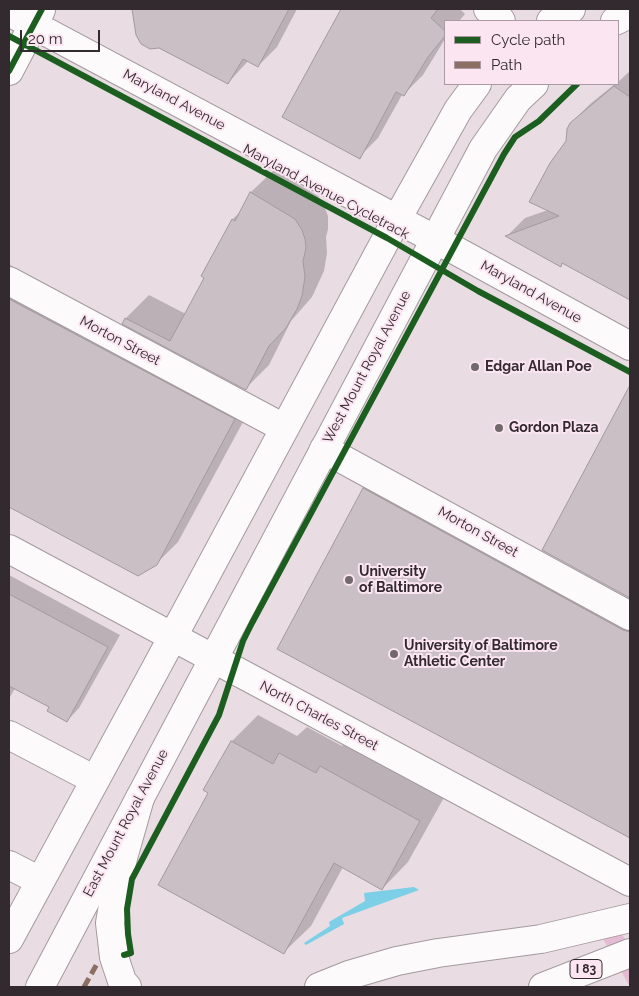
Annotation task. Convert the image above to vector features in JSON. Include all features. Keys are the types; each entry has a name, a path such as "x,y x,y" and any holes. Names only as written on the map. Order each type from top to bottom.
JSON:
{"main road":[{"path":"488,9 495,13 500,20"},
{"path":"540,20 551,9"},
{"path":"552,20 571,9"},
{"name":"Maryland Avenue","path":"9,12 38,17 397,219 630,346"},
{"path":"617,20 630,14"},
{"path":"9,72 38,17"},
{"path":"9,938 173,638 397,219 458,110 476,85"},
{"name":"West Mount Royal Avenue","path":"213,659 483,149 518,99 533,85"},
{"name":"Morton Street","path":"9,281 284,428"},
{"name":"Morton Street","path":"324,449 630,616"},
{"name":"North Charles Street","path":"9,549 630,882"},
{"name":"East Mount Royal Avenue","path":"40,987 213,659"},
{"path":"9,735 95,780"},
{"path":"127,987 122,981 114,958 110,922 123,858 140,798"},
{"path":"9,865 40,881"},
{"path":"319,987 349,975 397,961 438,953 541,939 630,918"},
{"name":"I 83","path":"543,987 630,953"}],"shaded area":[{"path":"589,914 620,930 630,948 630,987"}],"water":[{"path":"414,887 419,890 342,918 344,924 306,945 304,943 330,926 329,922 365,901 364,893"}],"building":[{"path":"132,9 289,9 258,67 243,59 228,84 159,48 150,49 141,44 136,35"},
{"path":"341,9 438,9 431,18 444,30 444,37 428,57 404,96 396,92 360,159 282,117"},
{"path":"614,86 630,97 630,300 562,263 561,267 505,236 559,216 529,202 550,163 566,141 567,129 570,123"},
{"path":"250,192 295,219 302,230 306,248 303,261 305,277 302,296 297,309 286,328 269,346 246,390 122,324 125,318 170,341 204,278 201,276 232,219 235,221"},
{"path":"9,299 235,419 157,565 138,576 9,507"},
{"path":"630,385 630,598 542,550"},
{"path":"363,488 623,630 630,632 630,838 277,649"},
{"path":"9,594 108,647 67,722 47,711 49,707 9,686"},
{"path":"231,741 273,764 279,753 316,773 320,766 420,821 382,890 334,863 284,954 158,885 208,793 203,790"}],"marked path":[{"path":"84,987 98,962"}],"cycle path":[{"path":"9,71 42,9"},
{"name":"Maryland Avenue Cycletrack","path":"9,36 387,238 478,291 630,372"},
{"path":"124,955 131,953 127,909 132,879 219,715 243,641 252,623 504,154 515,137 539,121 576,85"}],"place":[{"name":"Edgar Allan Poe","path":"475,367"},
{"name":"Gordon Plaza","path":"499,428"},
{"name":"University of Baltimore","path":"349,580"},
{"name":"University of Baltimore Athletic Center","path":"394,654"}]}
